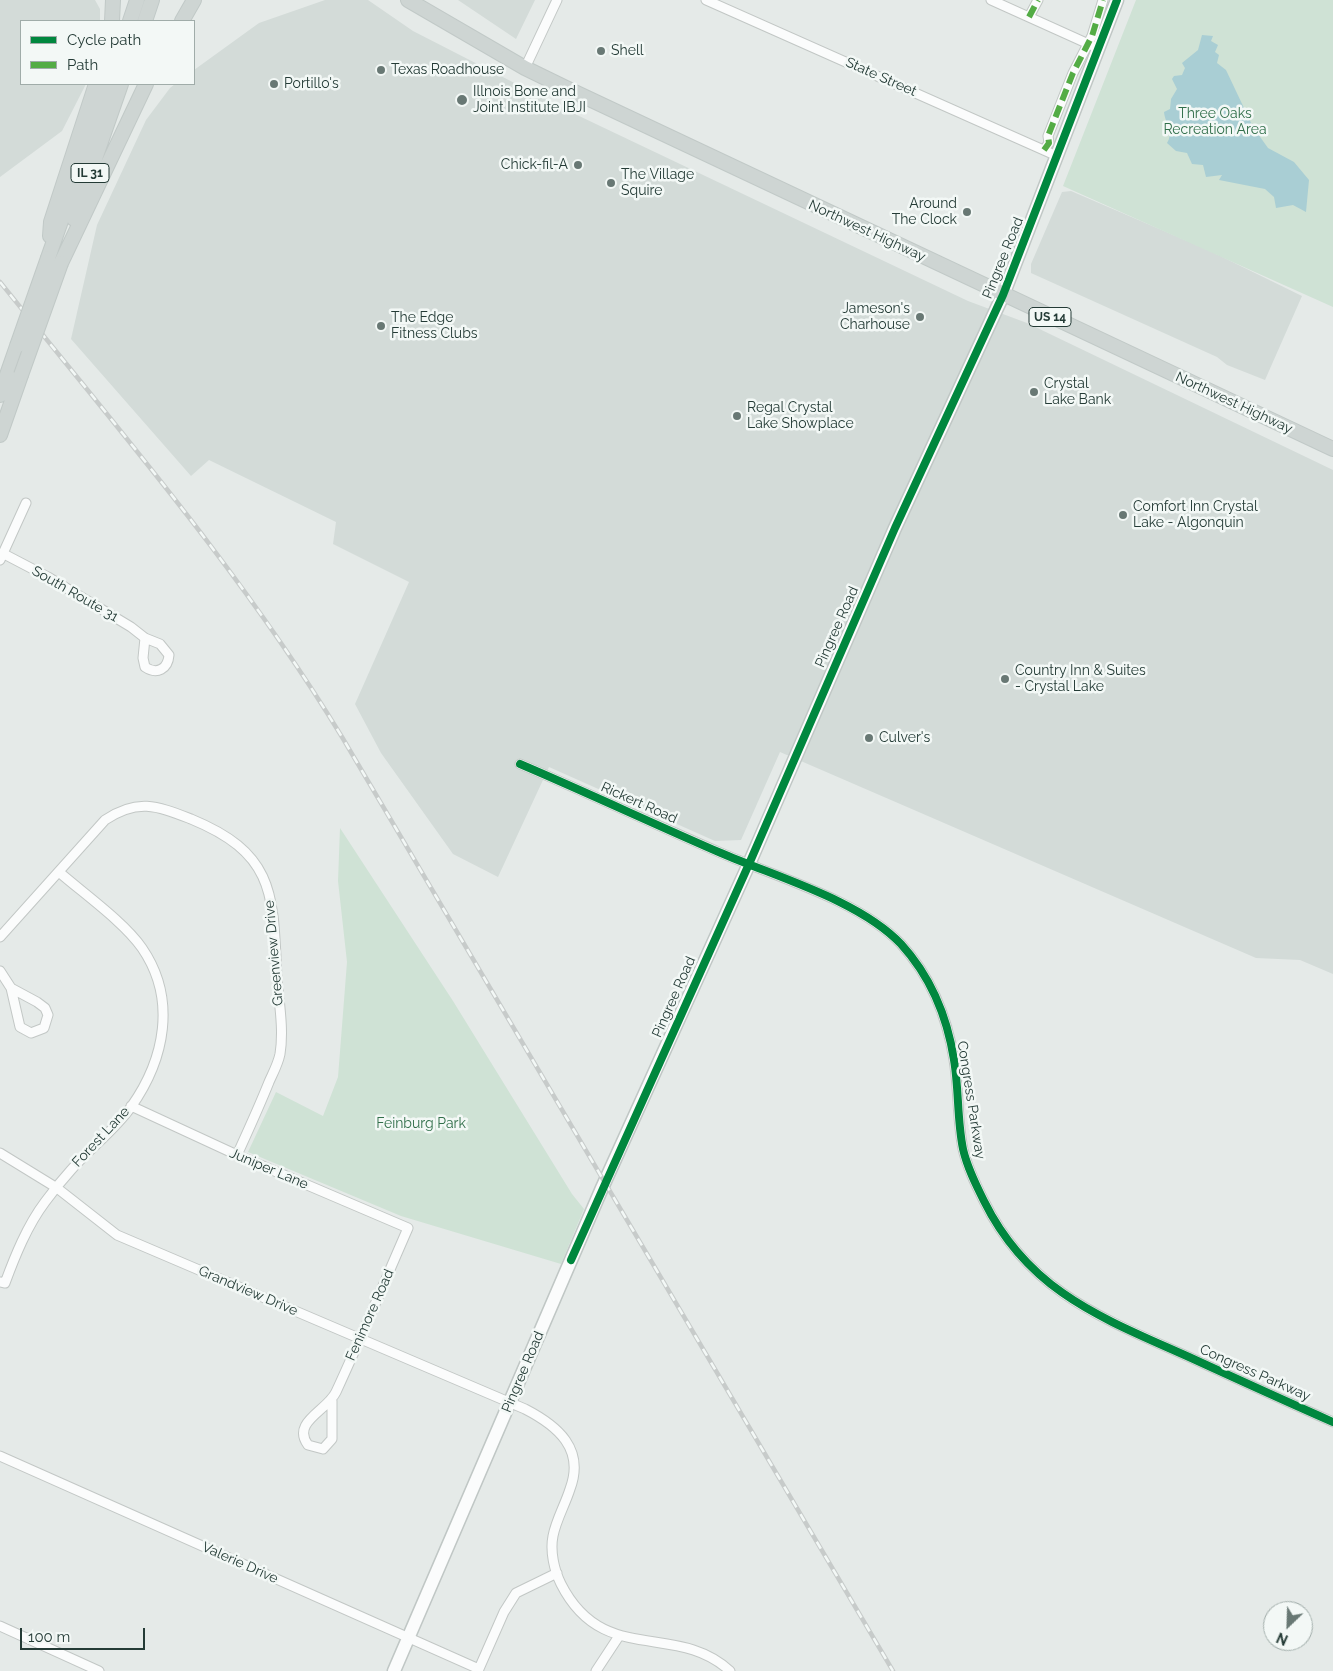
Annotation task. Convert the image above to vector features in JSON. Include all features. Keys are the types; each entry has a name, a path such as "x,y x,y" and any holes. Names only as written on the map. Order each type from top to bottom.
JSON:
{"main road":[{"path":"112,20 113,0"},
{"path":"130,20 137,0"},
{"path":"145,20 152,0"},
{"path":"183,20 194,0"},
{"name":"Northwest Highway","path":"408,0 525,68 1003,295 1333,448"},
{"path":"54,261 51,222 96,85"},
{"name":"IL 31","path":"0,435 109,85"},
{"name":"IL 31","path":"0,395 17,346 70,228 122,85"},
{"path":"54,261 145,85"}],"street":[{"path":"525,68 557,0"},
{"name":"State Street","path":"706,0 1057,156"},
{"path":"991,0 1093,46"},
{"path":"1029,17 1038,0"},
{"path":"1044,150 1049,143 1048,136 1073,73 1093,46 1103,0"},
{"name":"Pingree Road","path":"394,1671 602,1188 748,864 887,545 1003,295 1057,156 1093,46 1117,0"},
{"name":"South Route 31","path":"26,504 2,557 56,582 131,627 145,638"},
{"name":"Rickert Road","path":"520,764 748,864"},
{"name":"Greenview Drive","path":"0,937 105,820 119,811 149,805 225,834 243,848 257,864 272,906 280,1053 260,1106 237,1155"},
{"name":"Congress Parkway","path":"748,864 824,895 876,923 898,941 917,962 932,987 944,1014 954,1060 964,1152 970,1172 1006,1240 1039,1276 1073,1300 1112,1322 1333,1422"},
{"name":"Forest Lane","path":"2,1282 32,1222 71,1169 112,1129 131,1106 150,1074 159,1047 164,1018 161,984 142,947 124,928 58,872"},
{"path":"0,971 11,988 20,1027 31,1034 44,1028 48,1015 45,1008 11,988"},
{"name":"Juniper Lane","path":"131,1106 237,1155 408,1228"},
{"name":"Grandview Drive","path":"0,1153 57,1188 117,1235 360,1338 552,1424 563,1436 572,1458 573,1481 552,1538 557,1572 561,1584 574,1603 591,1622 602,1630 619,1636 699,1651 720,1662 730,1671"},
{"name":"Fenimore Road","path":"332,1401 313,1416 303,1427 302,1434 308,1446 323,1449 332,1438 332,1401 408,1228"},
{"name":"Valerie Drive","path":"0,1456 479,1670"},
{"path":"479,1670 504,1612 516,1593 557,1572"},
{"path":"0,1626 98,1671"},
{"path":"596,1671 619,1636"}],"shaded area":[{"path":"0,0 95,0 100,9 100,20 20,20 20,85 85,85 62,131 0,177"},
{"path":"325,0 368,0 413,31 577,115 968,301 1027,323 1333,470 1333,974 1300,960 1256,958 780,752 741,840 715,841 549,767 498,877 453,854 381,753 355,704 409,582 333,544 336,522 209,460 191,476 71,339 97,225 146,120 170,88 174,85 195,85 195,69 259,23"},
{"path":"458,0 535,0 516,39"},
{"path":"1071,191 1206,249 1302,296 1265,380 1227,365 1217,357 1031,273 1031,264 1062,192"}],"green space":[{"name":"Three Oaks Recreation Area","path":"1136,0 1333,0 1333,307 1063,186"},
{"name":"Feinburg Park","path":"340,828 453,1001 572,1194 584,1209 561,1264 401,1216 248,1152 276,1092 323,1116 338,1077 347,962 338,881"}],"water":[{"path":"1202,35 1213,36 1211,41 1218,45 1215,52 1219,55 1217,63 1226,70 1253,127 1268,148 1294,162 1309,180 1306,212 1293,205 1276,208 1274,197 1265,189 1219,180 1222,175 1206,177 1203,165 1192,164 1187,153 1176,151 1167,143 1170,135 1164,112 1170,109 1171,99 1177,89 1172,79 1174,76 1182,75 1185,68 1182,63 1198,50"}],"railway":[{"path":"0,282 222,560 304,677 342,737 893,1671"}],"marked path":[{"path":"1029,17 1038,0"},
{"path":"1044,150 1049,143 1048,136 1073,73 1092,36 1103,0"}],"cycle path":[{"path":"571,1260 749,864 895,528 1003,295 1117,0"},
{"path":"520,764 721,853 816,891 840,902 883,928 912,957 929,983 942,1012 951,1043 956,1071 961,1138 967,1162 984,1201 1002,1232 1023,1258 1046,1280 1098,1314 1127,1329 1333,1422"}],"place":[{"name":"Shell","path":"601,51"},
{"name":"Texas Roadhouse","path":"381,70"},
{"name":"Portillo's","path":"274,84"},
{"name":"Illnois Bone and Joint Institute IBJI","path":"462,100"},
{"name":"Chick-fil-A","path":"578,165"},
{"name":"The Village Squire","path":"611,183"},
{"name":"Around The Clock","path":"967,212"},
{"name":"Jameson's Charhouse","path":"920,317"},
{"name":"The Edge Fitness Clubs","path":"381,326"},
{"name":"Crystal Lake Bank","path":"1034,392"},
{"name":"Regal Crystal Lake Showplace","path":"737,416"},
{"name":"Comfort Inn Crystal Lake - Algonquin","path":"1123,515"},
{"name":"Country Inn & Suites - Crystal Lake","path":"1005,679"},
{"name":"Culver's","path":"869,738"}]}
